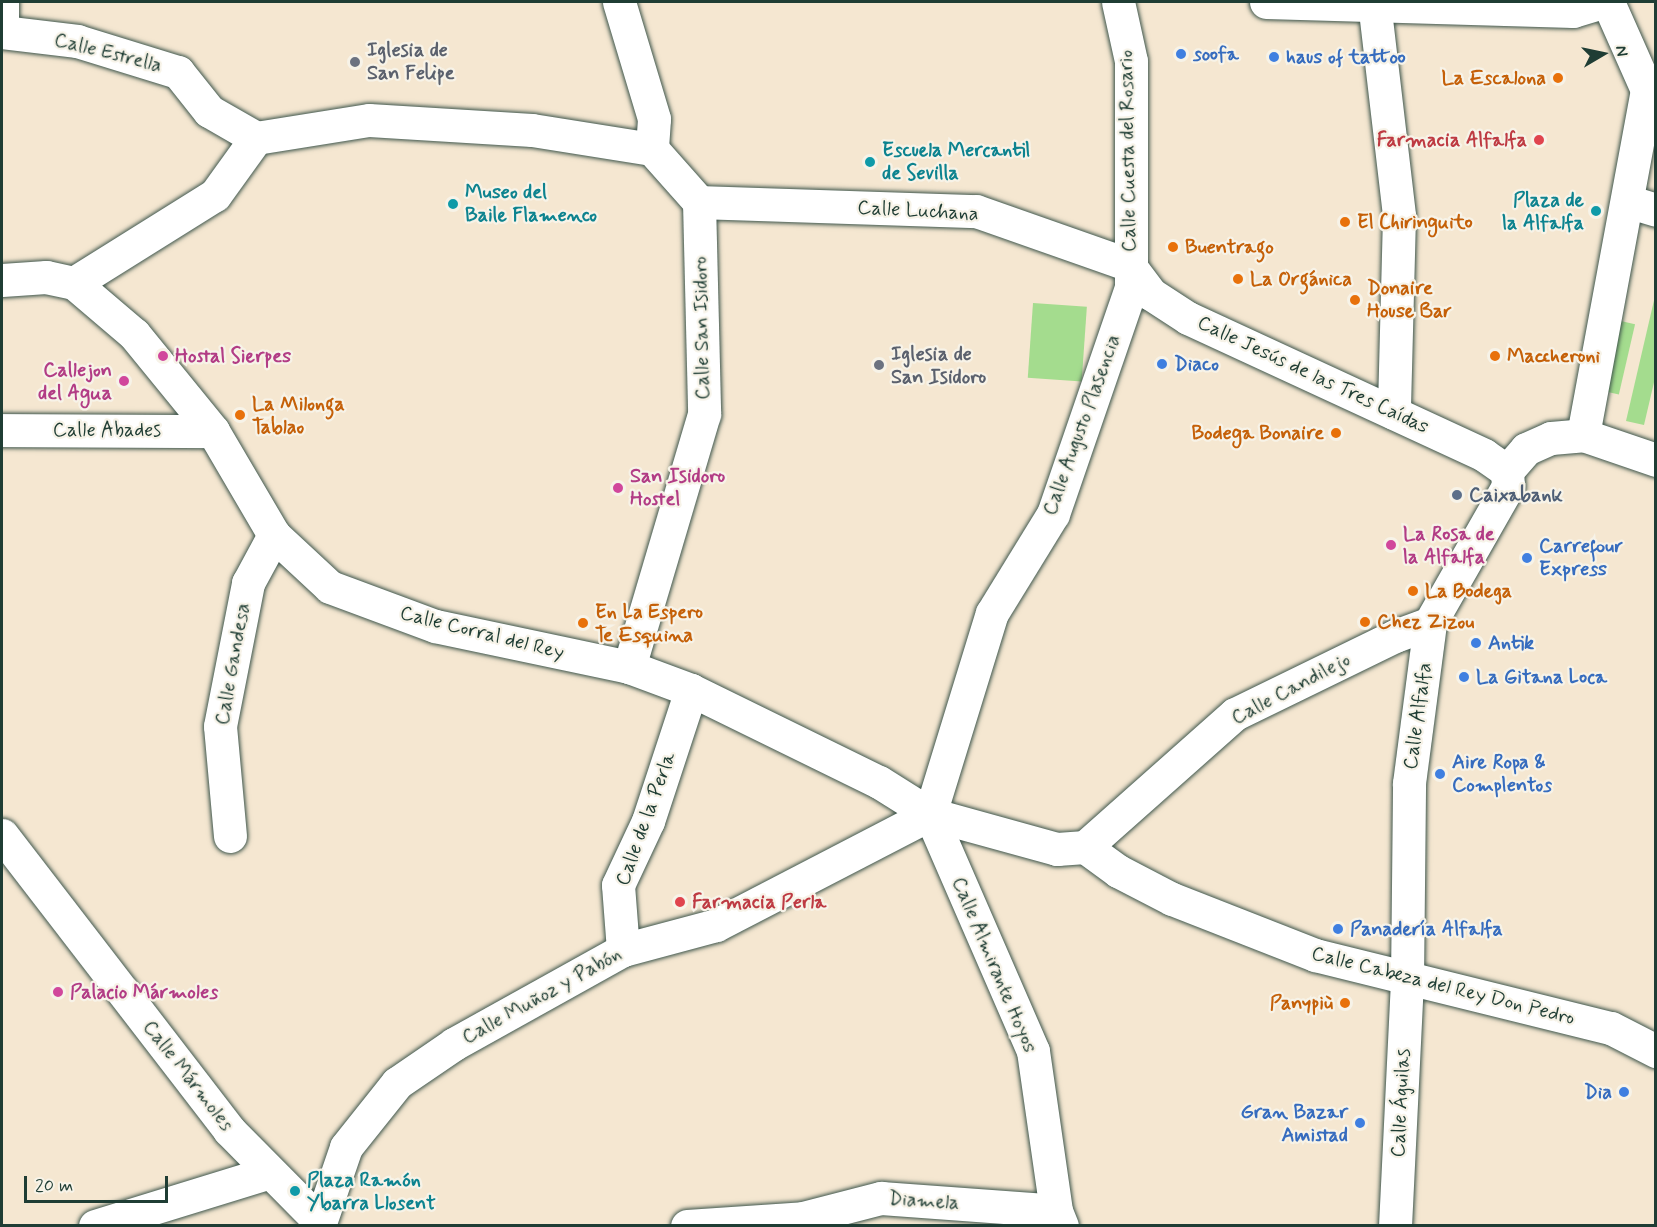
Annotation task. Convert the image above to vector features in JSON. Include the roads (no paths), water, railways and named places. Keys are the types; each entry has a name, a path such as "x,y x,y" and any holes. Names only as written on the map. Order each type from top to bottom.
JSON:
{"street":[{"path":"2,2 2,32"},
{"path":"619,2 654,119 652,149"},
{"name":"Calle Cuesta del Rosario","path":"1118,2 1131,61 1129,266"},
{"path":"1266,2 1588,6"},
{"path":"1583,435 1641,205 1651,90 1608,2"},
{"path":"1374,5 1399,216 1394,412"},
{"name":"Calle Estrella","path":"2,32 77,41 178,72 209,111 256,138"},
{"path":"2,280 46,277 74,283 215,195 256,138 369,120 532,129 652,149 699,202"},
{"name":"Calle Luchana","path":"699,202 976,211 1129,266"},
{"name":"Calle San Isidoro","path":"629,667 704,414 699,202"},
{"name":"Calle Jesús de las Tres Caídas","path":"1129,266 1151,294 1188,318 1484,455 1507,471"},
{"name":"Calle Augusto Plasencia","path":"930,814 992,613 1053,514 1131,287 1129,266"},
{"name":"Calle Corral del Rey","path":"74,283 134,334 213,431 274,535 330,587 435,626 629,667 692,690 879,782 930,814"},
{"name":"Calle Abades","path":"2,430 213,431"},
{"path":"1507,471 1526,449 1551,438 1583,435 1656,460"},
{"name":"Calle Alfalfa","path":"1407,981 1409,783 1430,623 1508,486 1507,471"},
{"name":"Calle Gandesa","path":"230,836 220,726 248,583 274,535"},
{"name":"Calle Candilejo","path":"1085,847 1235,714 1395,636 1430,623"},
{"name":"Calle de la Perla","path":"623,950 618,885 648,821 692,690"},
{"path":"930,814 1058,849 1085,847"},
{"name":"Calle Muñoz y Pabón","path":"319,1224 346,1147 397,1083 454,1044 623,950 716,925 930,814"},
{"name":"Calle Almirante Hoyos","path":"930,814 1033,1051 1059,1218"},
{"name":"Calle Mármoles","path":"2,835 229,1130 267,1173 319,1224"},
{"name":"Calle Cabeza del Rey Don Pedro","path":"1085,847 1118,871 1172,899 1315,955 1407,981 1611,1028 1656,1051"},
{"name":"Calle Águilas","path":"1395,1226 1407,981"},
{"path":"95,1226 267,1173"},
{"name":"Diamela","path":"687,1226 803,1218 881,1198 1059,1218"}],"place":[{"name":"soofa","path":"1181,54"},
{"name":"haus of tattoo","path":"1274,57"},
{"name":"Iglesia de San Felipe","path":"355,62"},
{"name":"La Escalona","path":"1558,78"},
{"name":"Farmacia Alfalfa","path":"1539,140"},
{"name":"Escuela Mercantil de Sevilla","path":"870,162"},
{"name":"Museo del Baile Flamenco","path":"453,204"},
{"name":"Plaza de la Alfalfa","path":"1596,211"},
{"name":"El Chiringuito","path":"1345,222"},
{"name":"Buentrago","path":"1173,247"},
{"name":"La Orgánica","path":"1238,279"},
{"name":"Donaire House Bar","path":"1355,300"},
{"name":"Hostal Sierpes","path":"163,356"},
{"name":"Maccheroni","path":"1495,356"},
{"name":"Diaco","path":"1162,364"},
{"name":"Iglesia de San Isidoro","path":"879,365"},
{"name":"Callejon del Agua","path":"124,381"},
{"name":"La Milonga Tablao","path":"240,415"},
{"name":"Bodega Bonaire","path":"1336,433"},
{"name":"San Isidoro Hostel","path":"618,488"},
{"name":"Caixabank","path":"1457,495"},
{"name":"La Rosa de la Alfalfa","path":"1391,545"},
{"name":"Carrefour Express","path":"1527,558"},
{"name":"La Bodega","path":"1413,591"},
{"name":"Chez Zizou","path":"1365,622"},
{"name":"En La Espero Te Esquina","path":"583,623"},
{"name":"Antik","path":"1476,643"},
{"name":"La Gitana Loca","path":"1464,677"},
{"name":"Aire Ropa & Complentos","path":"1440,774"},
{"name":"Farmacia Perla","path":"680,902"},
{"name":"Panadería Alfalfa","path":"1338,929"},
{"name":"Palacio Mármoles","path":"58,992"},
{"name":"Panypiù","path":"1345,1003"},
{"name":"Dia","path":"1624,1092"},
{"name":"Gran Bazar Amistad","path":"1360,1123"},
{"name":"Plaza Ramón Ybarra Llosent","path":"295,1191"}]}
